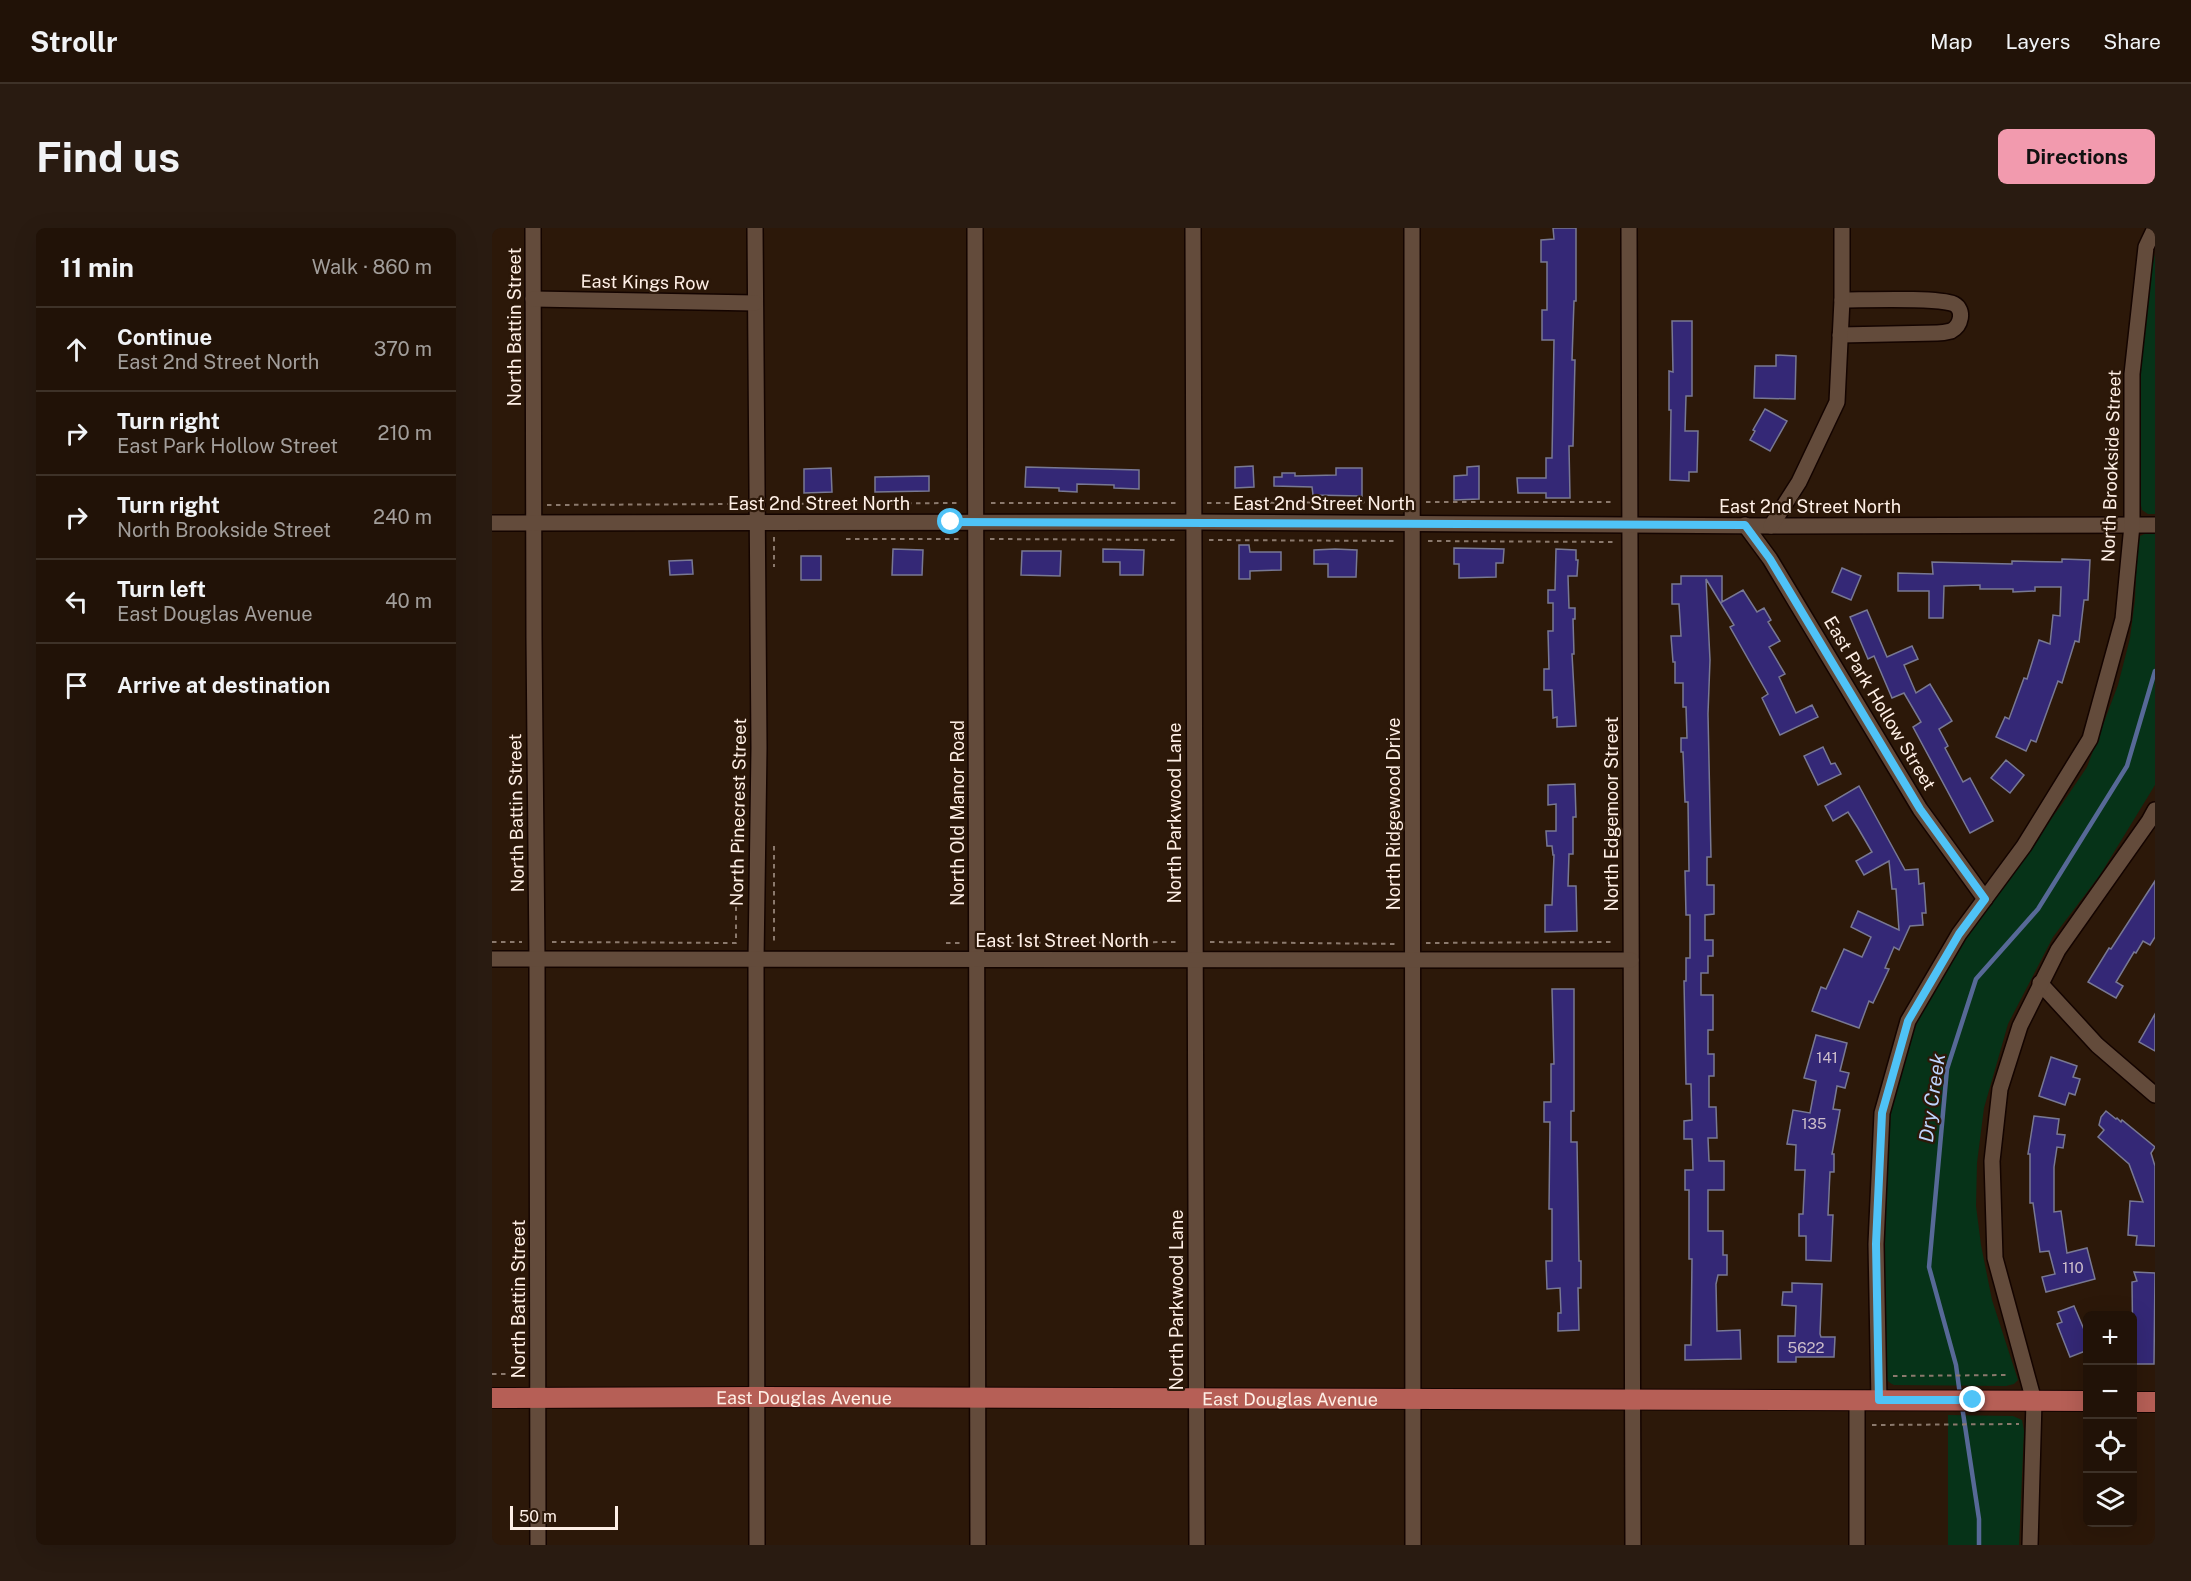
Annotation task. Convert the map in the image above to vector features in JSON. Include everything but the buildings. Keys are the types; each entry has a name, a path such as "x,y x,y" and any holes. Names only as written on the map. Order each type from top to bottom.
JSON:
{"main road":[{"name":"East Douglas Avenue","path":"492,1398 977,1397 2083,1401"},
{"path":"2137,1402 2155,1402"}],"street":[{"name":"North Battin Street","path":"534,228 538,1545"},
{"name":"North Pinecrest Street","path":"755,228 759,748 756,944 757,1545"},
{"name":"North Old Manor Road","path":"975,228 978,1545"},
{"name":"North Parkwood Lane","path":"1193,228 1197,1545"},
{"name":"North Ridgewood Drive","path":"1412,228 1413,1545"},
{"name":"North Edgemoor Street","path":"1629,228 1633,1545"},
{"path":"1771,526 1799,482 1837,402 1842,300 1842,228"},
{"name":"North Brookside Street","path":"1879,1400 1876,1244 1882,1113 1908,1021 1959,934 2024,846 2090,739 2123,619 2145,525 2132,374 2146,247 2155,228"},
{"name":"East Kings Row","path":"533,299 755,303"},
{"path":"1840,335 1937,333 1951,331 1958,325 1960,319 1960,310 1956,305 1940,301 1842,300"},
{"name":"East 2nd Street North","path":"492,523 1194,522 1771,526 2145,525"},
{"name":"East Park Hollow Street","path":"1745,525 1770,559 1920,809 1985,899"},
{"path":"2030,1545 2034,1401 1995,1258 1992,1161 2000,1089 2020,1026 2058,950 2155,810"},
{"name":"East 1st Street North","path":"492,958 1631,960"},
{"path":"2040,983 2097,1045 2155,1095"},
{"path":"1857,1400 1857,1545"}],"path":[{"path":"534,507 546,505 757,504 1612,502"},
{"path":"758,538 774,538"},
{"path":"844,539 1614,542"},
{"path":"492,942 736,943 736,883"},
{"path":"941,943 1613,942"},
{"path":"756,944 774,945"},
{"path":"492,1374 536,1374"},
{"path":"1878,1376 2028,1376"},
{"path":"1857,1425 2034,1424"}],"green space":[{"path":"2155,254 2155,514 2148,514 2142,510 2138,492 2140,347 2146,294"},
{"path":"2155,533 2155,785 2100,875 2053,937 2008,1024 1984,1108 1977,1163 1976,1206 1992,1300 2018,1380 2006,1386 1894,1385 1886,1378 1884,1367 1884,1190 1891,1101 1919,1017 1967,934 2087,767 2118,685 2130,638 2135,600 2137,548 2140,536"},
{"path":"1948,1415 2013,1416 2022,1420 2024,1431 2019,1545 1948,1545"}],"waterway":[{"name":"Dry Creek","path":"1960,1395 1956,1365 1929,1267 1947,1069 1976,979 2038,909 2127,766 2155,671"},
{"name":"Dry Creek","path":"1962,1406 1979,1519 1979,1545"}],"route":[{"path":"951,522 1745,525 1770,559 1920,809 1985,899 1959,934 1908,1021 1882,1113 1876,1244 1879,1400 1973,1400"}]}
